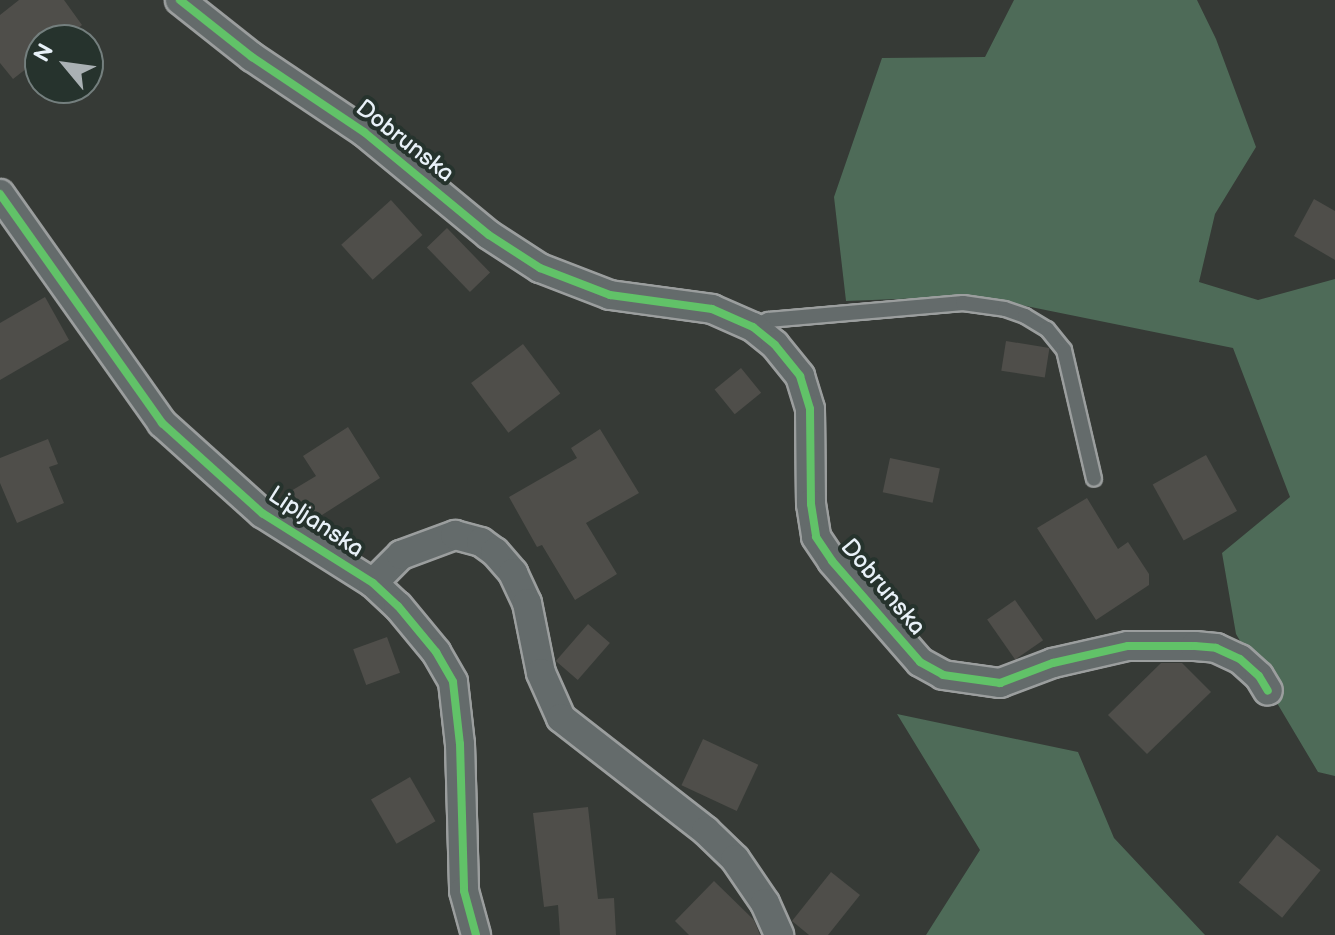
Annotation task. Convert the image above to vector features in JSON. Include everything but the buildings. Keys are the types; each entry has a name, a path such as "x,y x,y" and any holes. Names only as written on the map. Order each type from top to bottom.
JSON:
{"street":[{"name":"Dobrunska","path":"180,0 252,57 364,132 489,235 540,268 610,295 712,309 753,327 775,345 800,376 806,398 816,537 832,561 920,662 943,675 1000,683 1053,663 1128,646 1195,646 1216,648 1240,659 1259,676 1268,691"},
{"name":"Lipljanska","path":"0,194 162,423 262,513 373,583 398,606 436,652 453,682 460,744 464,891 476,935"},
{"name":"Lipljanska","path":"373,583 401,555 455,535 481,542 495,552 513,573 527,603 541,673 561,718 706,831 735,859 765,903 779,935"}],"lane":[{"path":"753,327 768,320 963,303 1005,309 1025,316 1047,329 1064,350 1094,479"}],"green space":[{"path":"1014,0 1197,0 1216,39 1256,147 1215,214 1199,282 1258,300 1335,279 1335,776 1318,772 1236,634 1222,553 1290,497 1233,348 976,296 846,301 834,197 882,58 985,57"},
{"path":"897,714 1078,752 1114,838 1205,935 926,935 980,850"}],"cycle path":[{"path":"180,0 252,57 364,132 489,235 540,268 610,295 712,309 753,327 775,345 800,376 810,409 811,504 816,537 832,561 920,662 943,675 1000,683 1053,663 1128,646 1195,646 1216,648 1240,659 1259,676 1268,691"},
{"path":"0,194 162,423 262,513 373,583 398,606 436,652 453,682 460,744 464,891 476,935"}]}
